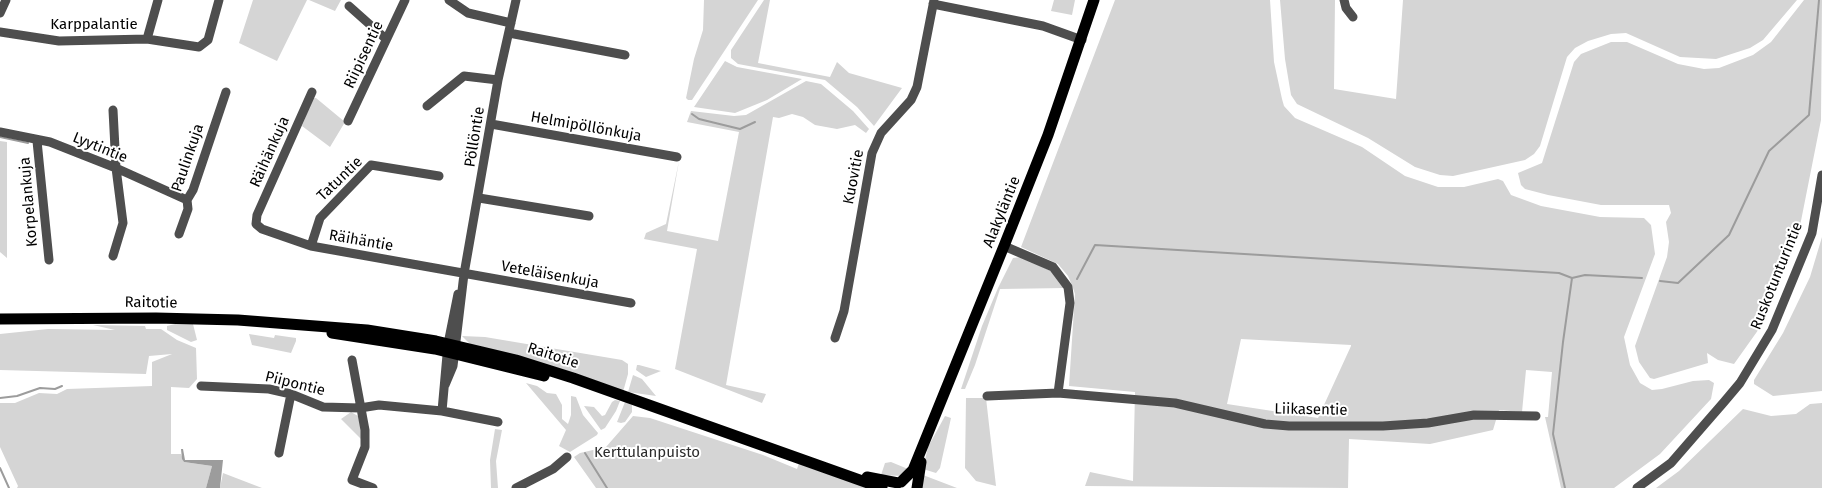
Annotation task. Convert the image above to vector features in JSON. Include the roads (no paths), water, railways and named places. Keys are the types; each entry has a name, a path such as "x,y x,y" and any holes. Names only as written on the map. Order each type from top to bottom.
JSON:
{"main road":[{"name":"Alakyläntie","path":"897,484 912,470 1004,246 1048,135 1082,40 1094,0"},
{"name":"Raitotie","path":"0,319 156,318 238,320 367,330 452,349 588,385 851,475 882,488"},
{"name":"Alakyläntie","path":"916,488 928,431"},
{"name":"Raitotie","path":"851,475 897,484 911,484 916,488"}],"street":[{"path":"0,13 6,0"},
{"name":"Karppalantie","path":"0,32 59,41 147,39 158,0"},
{"path":"147,39 199,48 208,40 220,0"},
{"name":"Riipisentie","path":"348,121 405,0"},
{"path":"449,0 468,13 511,23"},
{"name":"Pöllöntie","path":"452,349 457,296 464,277 498,80 516,0"},
{"path":"1344,0 1346,8 1353,17"},
{"name":"Kuovitie","path":"835,338 844,311 872,153 881,133 912,100 918,88 933,2 1043,26 1082,40"},
{"path":"349,6 386,39"},
{"path":"509,34 625,55"},
{"path":"427,106 464,76 498,80"},
{"name":"Paulinkuja","path":"179,234 188,208 187,200 193,190 226,92"},
{"name":"Räihänkuja","path":"256,224 257,215 312,92"},
{"path":"113,110 116,168 123,222 113,256"},
{"name":"Helmipöllönkuja","path":"490,124 677,157"},
{"name":"Lyytintie","path":"0,132 50,142 116,168 187,200"},
{"name":"Korpelankuja","path":"38,140 49,260"},
{"name":"Tatuntie","path":"310,246 320,218 371,164 439,176"},
{"name":"Ruskotunturintie","path":"1637,488 1671,463 1724,402 1740,383 1772,330 1812,233 1822,176"},
{"path":"479,198 589,216"},
{"name":"Räihäntie","path":"256,224 262,229 310,246 464,277"},
{"path":"1004,246 1053,267 1068,287 1070,303 1058,393"},
{"name":"Veteläisenkuja","path":"464,277 631,303"},
{"path":"442,411 452,349"},
{"path":"352,360 365,446 352,480 373,488"},
{"name":"Piipontie","path":"201,386 236,386 291,394 323,406 360,408 379,405 442,411 498,422"},
{"name":"Liikasentie","path":"987,396 1058,393 1175,403 1265,424 1289,426 1383,426 1428,423 1474,414 1536,416"},
{"path":"279,453 291,394"},
{"path":"516,488 553,469 567,457"}],"waterway":[{"path":"1660,281 1678,283 1729,235 1769,151 1809,115 1819,0"},
{"path":"692,114 699,119 740,129 755,122"},
{"path":"0,137 28,143"},
{"path":"1077,279 1095,245 1559,273 1572,278"},
{"path":"1565,488 1553,434 1572,278 1585,275 1642,278"},
{"path":"0,398 17,396 40,388 55,389 62,386"},
{"path":"585,453 607,488"},
{"path":"0,468 9,488"}],"park label":[{"name":"Kerttulanpuisto","path":"647,453"}]}
